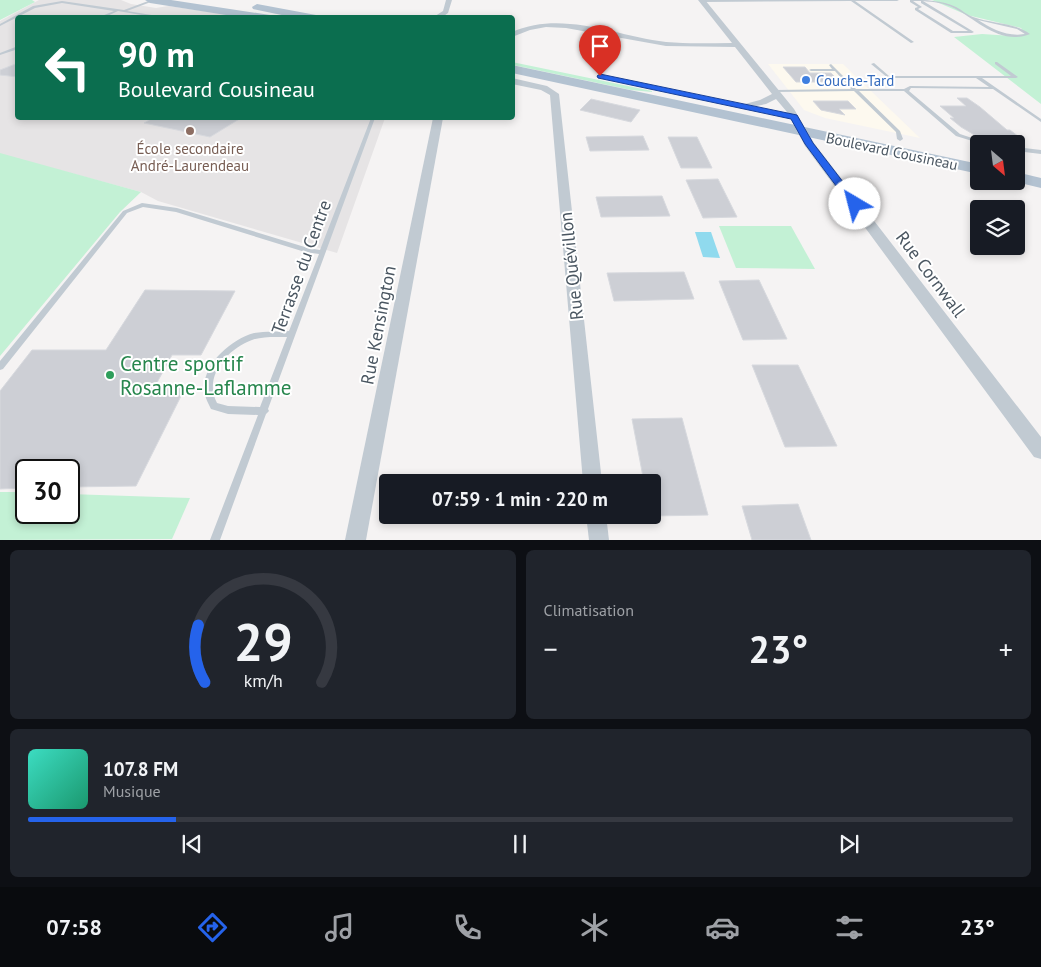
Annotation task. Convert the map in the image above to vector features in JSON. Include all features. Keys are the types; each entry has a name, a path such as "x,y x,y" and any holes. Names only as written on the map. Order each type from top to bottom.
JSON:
{"main road":[{"path":"150,0 251,15"},
{"path":"211,0 298,15"},
{"name":"Boulevard Cousineau","path":"515,59 744,107 798,124 970,167"},
{"name":"Boulevard Cousineau","path":"515,70 798,124 900,139 970,154"},
{"path":"1025,165 1041,168"},
{"path":"1025,179 1041,183"}],"street":[{"path":"440,15 446,12 449,0"},
{"name":"Rue Cornwall","path":"702,1 777,92 825,166 1041,451"},
{"path":"515,33 522,29 536,26 573,26 671,44 738,45"},
{"name":"Rue Quévillon","path":"515,82 544,88 554,94 592,474"},
{"path":"744,107 765,101 777,92"},
{"name":"Rue Kensington","path":"355,540 438,120"},
{"path":"597,524 599,540"}],"lane":[{"path":"126,11 155,0"},
{"path":"135,12 153,4 155,0"},
{"path":"853,0 912,42"},
{"path":"702,1 897,0"},
{"path":"911,0 920,7 916,9 952,32 972,32 920,0"},
{"path":"911,0 945,4 993,31 1005,35 1022,36 1028,34 1018,28 970,17"},
{"path":"18,15 31,8 51,3 72,2 152,15"},
{"path":"106,15 119,10"},
{"path":"0,25 15,17"},
{"path":"0,54 15,48"},
{"path":"873,64 888,77 1016,77 996,63"},
{"path":"831,66 898,132 900,139"},
{"path":"811,70 835,70"},
{"path":"978,77 1041,121"},
{"path":"777,92 922,91 932,89 994,88"},
{"path":"905,90 958,134 970,138"},
{"name":"Terrasse du Centre","path":"215,540 372,120"},
{"path":"1025,150 1041,152"},
{"path":"0,368 125,212 142,205 177,210 307,250 323,252"},
{"path":"264,411 228,410 214,406 208,395 209,381 220,359 240,342 254,337 292,334"}],"shaded area":[{"name":"École secondaire André-Laurendeau","path":"39,0 121,0 131,4 156,8 169,6 230,15 15,15 15,120 384,120 337,253 158,201 141,192 0,154 0,21"},
{"path":"768,64 843,64 920,138 825,118 804,110"}],"green space":[{"path":"0,0 32,0 35,2 0,20"},
{"path":"932,0 1041,0 1041,104 954,37 982,34 1013,36 1025,34 1021,28 967,15"},
{"path":"515,63 652,92 631,90 515,65"},
{"path":"0,153 141,192 120,212 0,356"},
{"path":"719,226 791,226 815,269 736,268"},
{"path":"0,492 15,492 15,524 80,524 80,494 190,498 172,539 0,540"}],"water":[{"path":"695,232 711,232 720,258 703,257"}],"building":[{"path":"15,64 15,77 0,75 0,70"},
{"path":"783,67 805,67 810,73 831,73 840,82 796,82"},
{"path":"957,98 967,98 1007,130 1016,135 975,135 950,118 954,118 940,106 966,106"},
{"path":"591,99 640,110 631,122 580,110"},
{"path":"813,101 848,101 856,109 839,109 845,115 821,110"},
{"path":"149,120 238,120 210,137 144,123"},
{"path":"643,136 649,150 590,151 586,137"},
{"path":"668,137 697,137 712,168 681,168"},
{"path":"718,179 737,217 703,218 686,180"},
{"path":"662,196 670,216 601,217 596,197"},
{"path":"684,272 694,299 614,301 607,273"},
{"path":"759,280 787,339 743,340 719,281"},
{"path":"145,290 235,291 201,355 172,355 154,388 185,388 136,486 80,487 80,459 15,459 15,488 0,489 0,391 32,350 106,350"},
{"path":"752,365 798,365 837,446 785,447"},
{"path":"682,418 708,515 661,516 661,474 642,474 632,419"},
{"path":"798,504 811,540 752,540 742,506"}],"place":[{"name":"Couche-Tard","path":"806,80"},
{"name":"École secondaire André-Laurendeau","path":"190,131"},
{"name":"Centre sportif Rosanne-Laflamme","path":"110,375"}],"route":[{"path":"600,76 794,117 809,144 855,204"}]}
